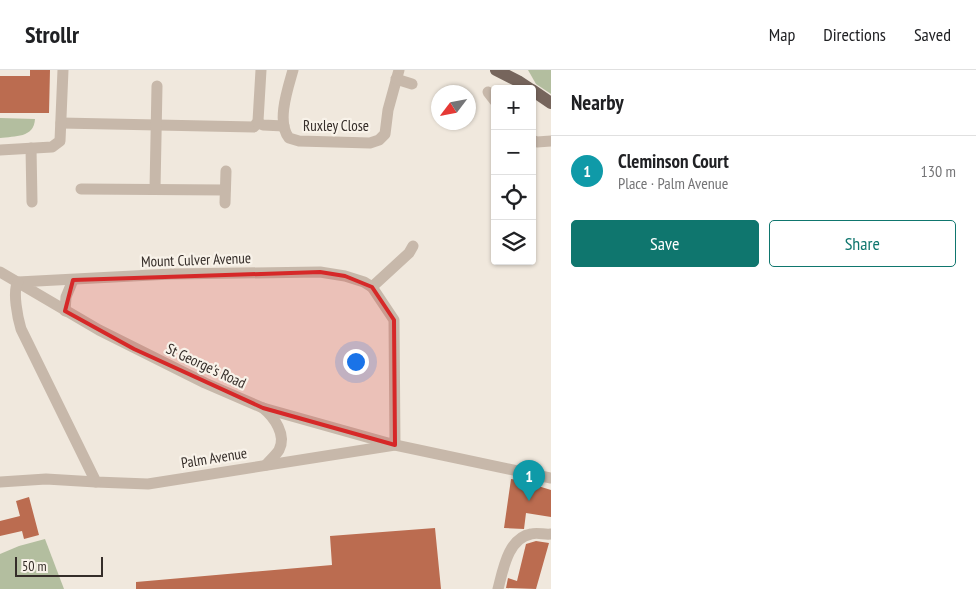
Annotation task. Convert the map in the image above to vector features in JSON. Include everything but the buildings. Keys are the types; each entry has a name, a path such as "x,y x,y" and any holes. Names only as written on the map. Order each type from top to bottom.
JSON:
{"main road":[{"path":"496,70 537,93"},
{"path":"520,70 523,77 537,93 551,115"}],"street":[{"path":"0,150 52,147 58,144 60,141 63,70"},
{"path":"258,123 261,70"},
{"name":"Ruxley Close","path":"293,70 285,97 284,126 285,132 290,138 299,141 370,143 379,140 385,134 388,110 397,74"},
{"path":"397,74 412,84"},
{"path":"155,189 157,86"},
{"path":"61,123 252,127 258,123"},
{"path":"258,123 284,126"},
{"path":"536,142 551,140"},
{"path":"31,148 32,202"},
{"path":"225,203 226,172"},
{"path":"81,189 225,190"},
{"path":"395,445 394,320 372,287 408,254 413,246"},
{"name":"St George's Road","path":"0,272 134,349 205,383 263,408 395,445"},
{"name":"Mount Culver Avenue","path":"18,282 171,274 320,272 345,276 372,287"},
{"path":"65,311 66,297 73,280"},
{"path":"18,282 15,287 21,329 96,482"},
{"path":"263,408 272,416 281,436 279,451 266,465"},
{"name":"Palm Avenue","path":"0,482 46,479 148,484 395,445 551,478"},
{"path":"498,589 510,553 518,540 533,533 551,534"}],"highlighted area":[{"path":"320,272 345,276 372,287 394,320 395,445 263,408 134,349 65,311 73,280"}],"green space":[{"path":"528,70 551,70 551,94 536,84"},
{"path":"0,118 35,119 34,125 27,133 0,138"},
{"path":"45,539 64,589 0,589 0,554 19,546"}],"place":[{"name":"Cleminson Court","path":"529,501"}]}
